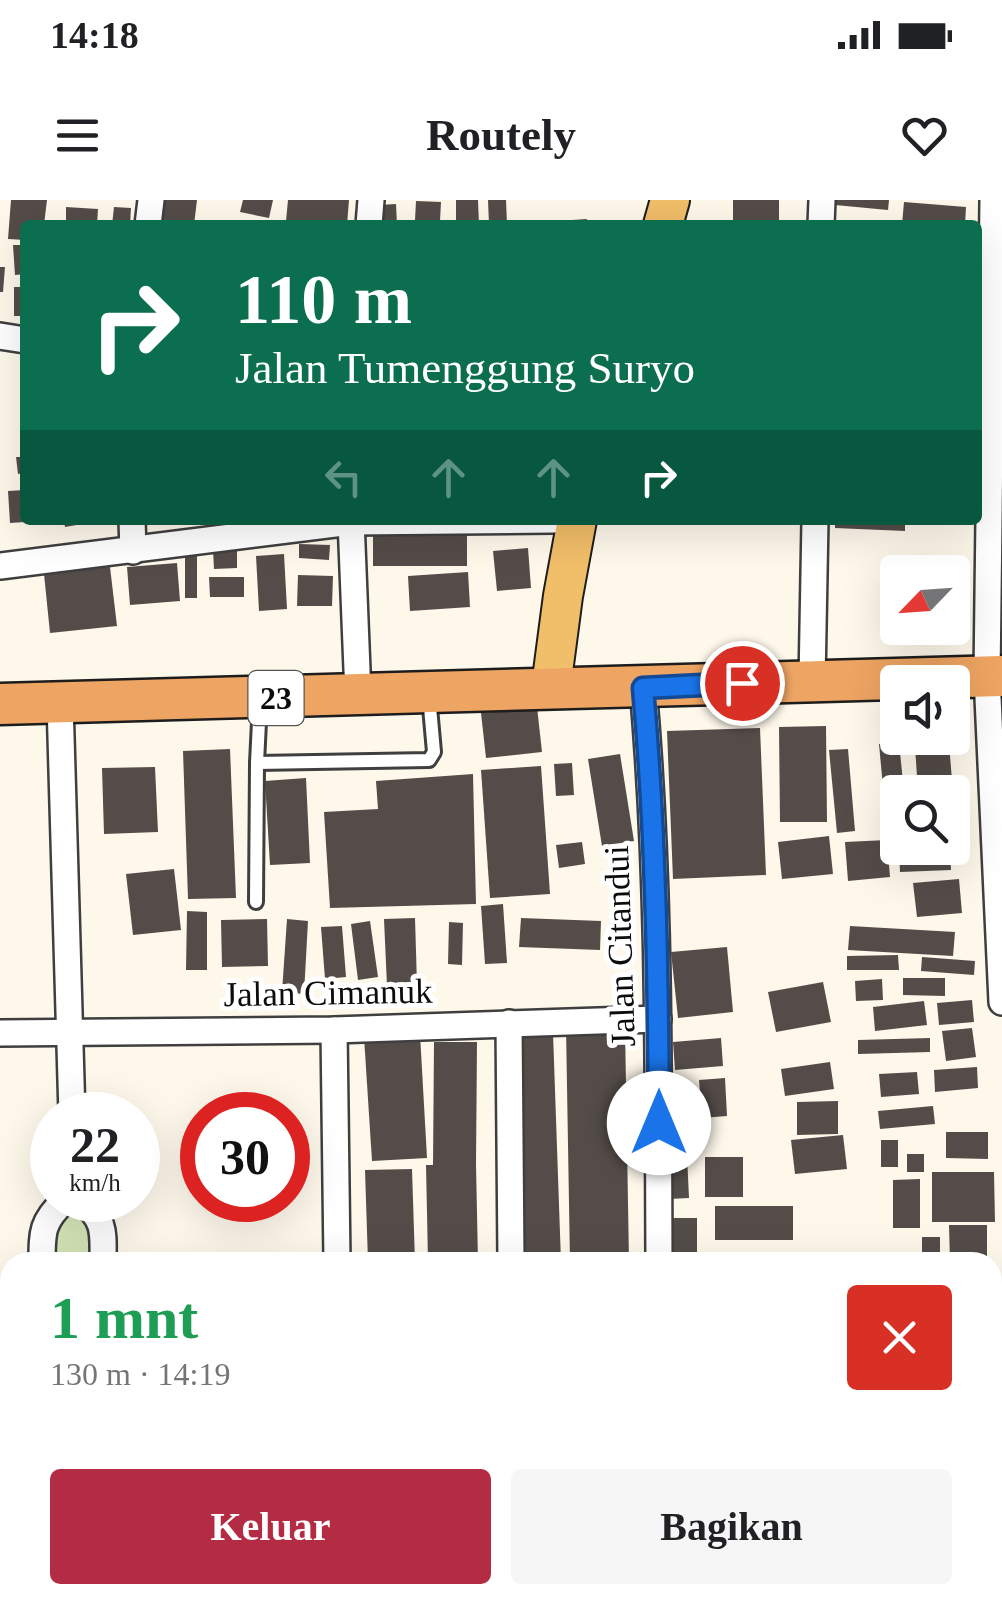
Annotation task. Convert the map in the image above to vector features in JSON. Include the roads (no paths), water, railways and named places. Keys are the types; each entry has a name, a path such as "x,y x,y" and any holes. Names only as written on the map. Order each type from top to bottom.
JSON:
{"highway":[{"name":"23","path":"0,704 994,676"}],"main road":[{"path":"551,687 576,525"}],"street":[{"path":"993,200 994,676 1002,1002"},
{"path":"132,525 133,551"},
{"path":"0,566 322,525"},
{"path":"351,525 358,696"},
{"path":"812,680 815,525"},
{"name":"Jalan Citandui","path":"643,688 649,749 658,1019 660,1252"},
{"path":"60,702 71,1092"},
{"name":"Jalan Cimanuk","path":"0,1033 334,1030 658,1019"},
{"path":"509,1023 511,1252"},
{"path":"334,1030 337,1252"},
{"path":"42,1252 42,1230 46,1222"},
{"path":"101,1222 102,1252"}],"lane":[{"path":"257,762 429,760 434,752 429,693"},
{"path":"256,902 260,698"}]}
